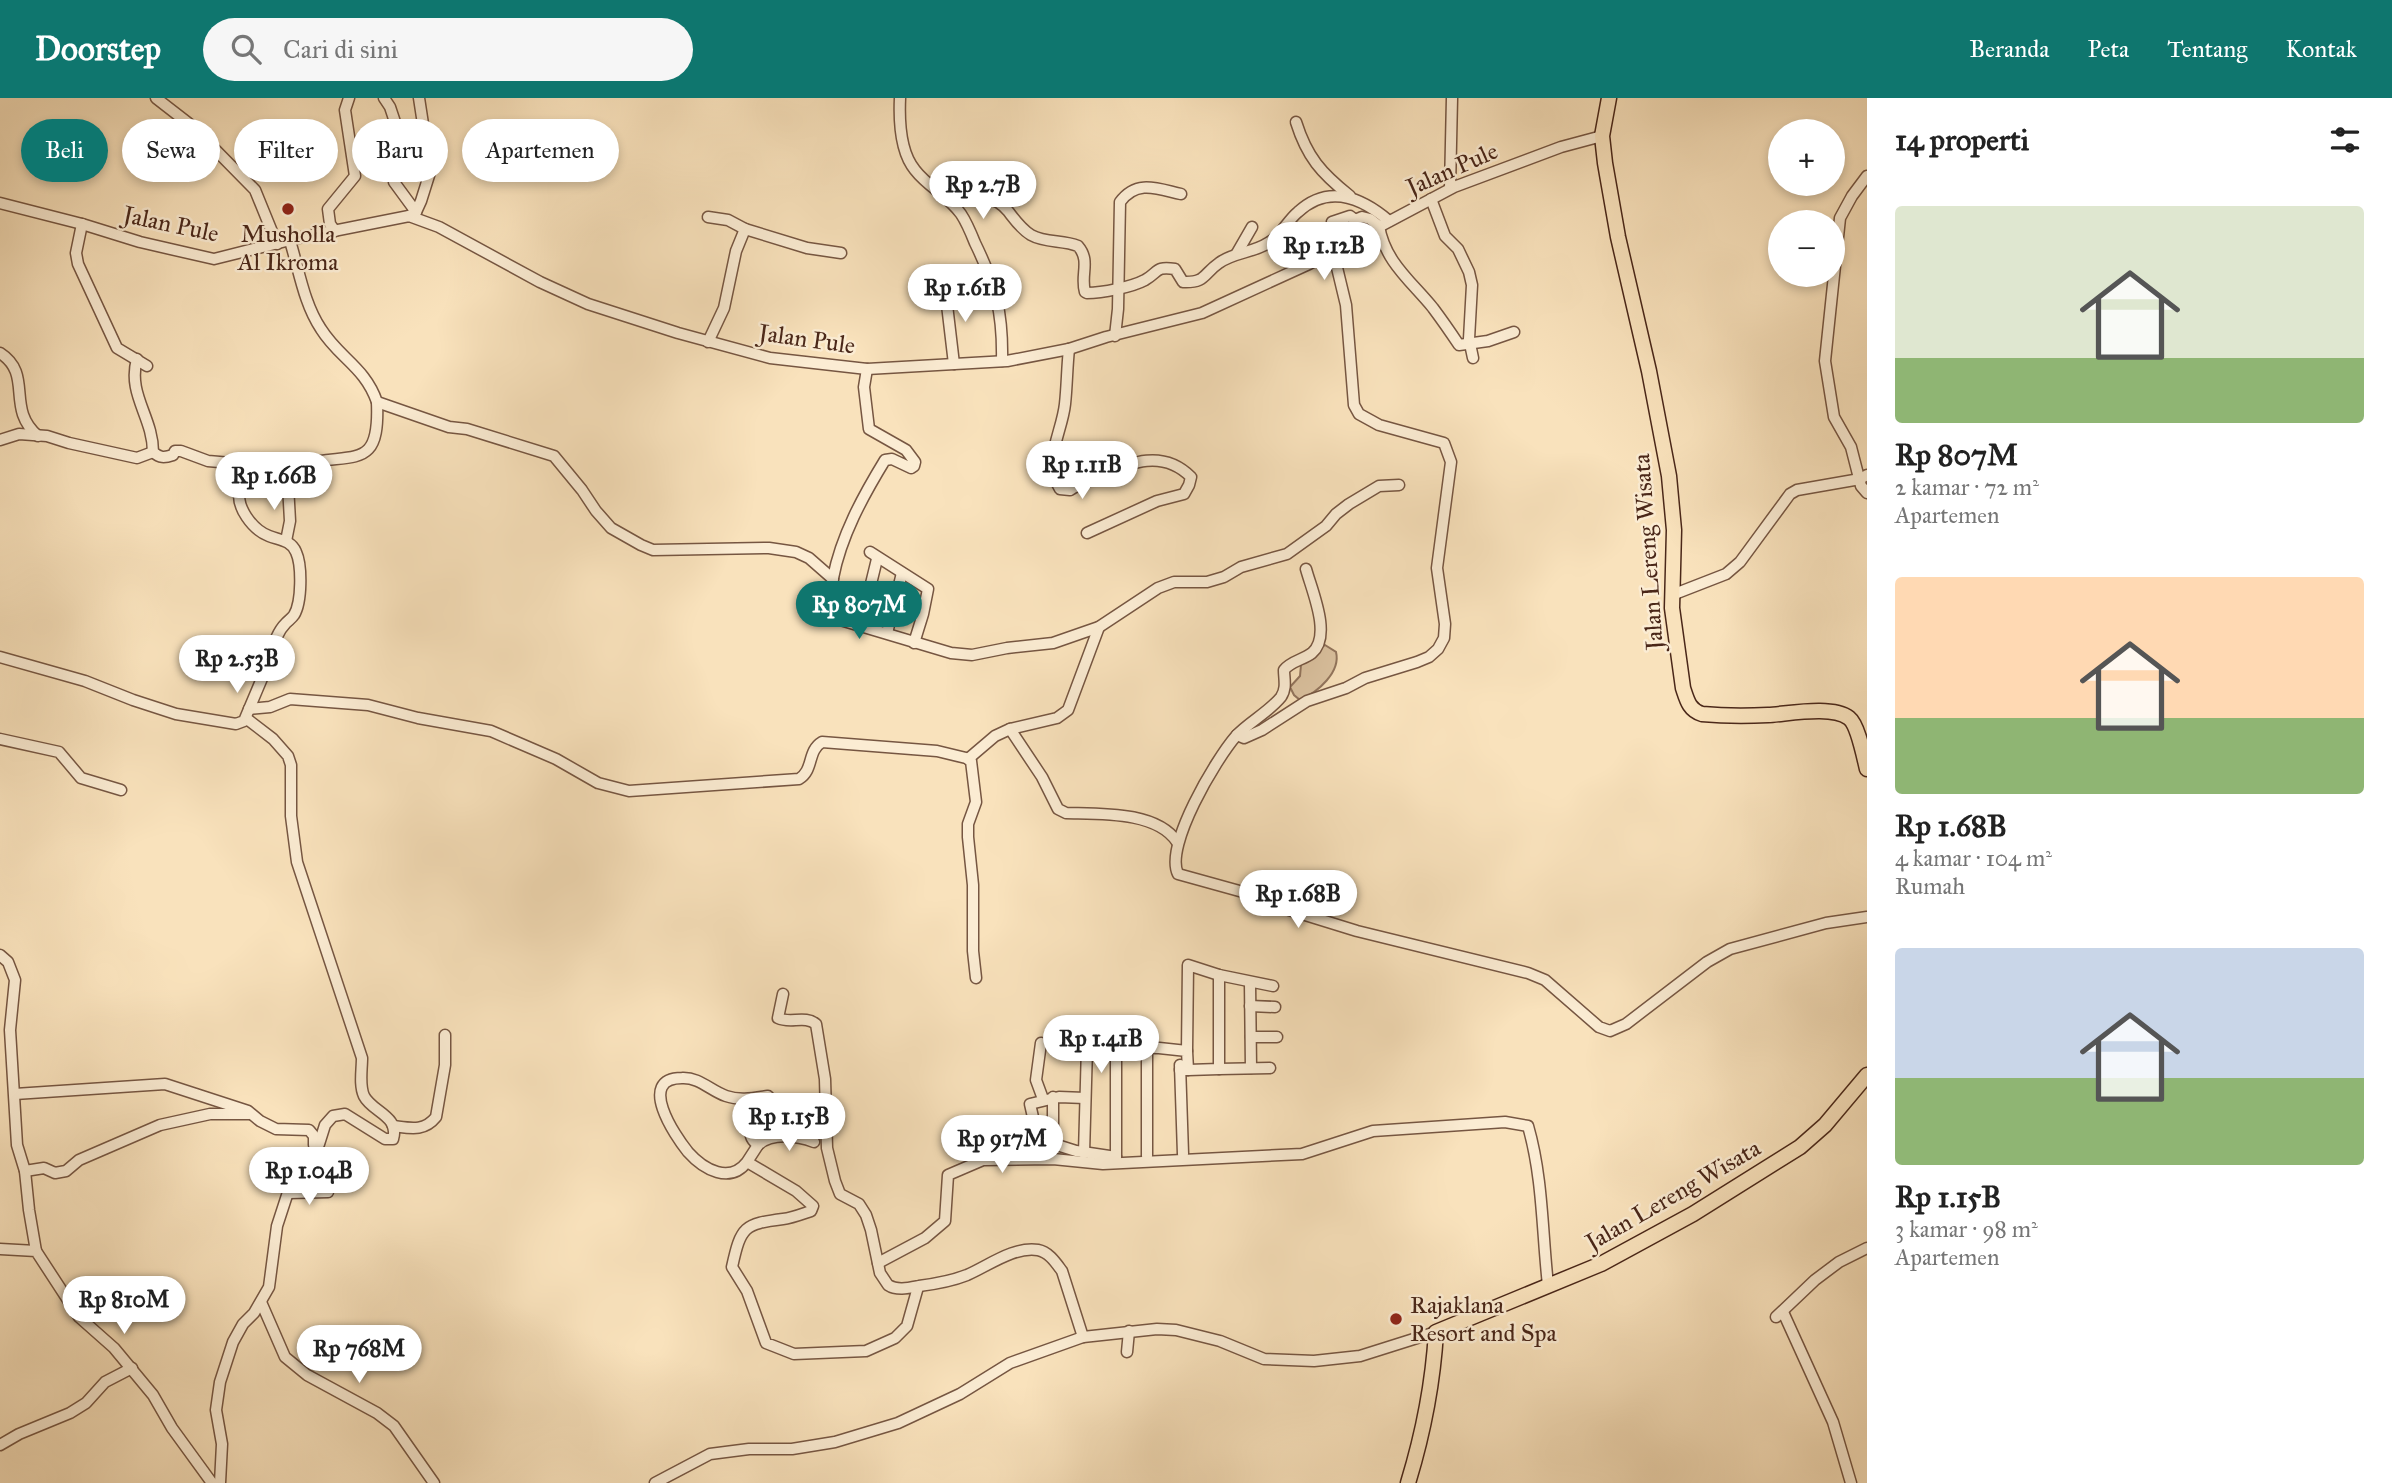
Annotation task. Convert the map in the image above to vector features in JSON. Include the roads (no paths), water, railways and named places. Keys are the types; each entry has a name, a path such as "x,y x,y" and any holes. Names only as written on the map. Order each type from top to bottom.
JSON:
{"main road":[{"name":"Jalan Lereng Wisata","path":"1609,98 1602,136 1618,237 1649,371 1669,476 1674,530 1672,608 1681,678 1690,708 1702,714 1723,716 1816,712 1849,718 1856,729 1867,769"},
{"name":"Jalan Lereng Wisata","path":"1436,1332 1601,1264 1658,1235 1794,1151 1825,1125 1867,1075"},
{"path":"1408,1483 1428,1402 1436,1332"}],"street":[{"path":"156,98 192,126 255,190 277,244"},
{"path":"335,231 330,224 328,209 355,176 345,110 349,98"},
{"path":"384,98 390,107 403,146 395,163 394,182 412,214"},
{"path":"412,214 430,177 432,166 419,98"},
{"path":"900,98 902,139 913,169 948,198 970,229 993,283 1003,328 1002,361"},
{"path":"1450,188 1452,98"},
{"path":"1296,122 1303,144 1326,177 1384,223"},
{"name":"Jalan Pule","path":"0,203 140,242 214,259 412,214 540,282 588,304 708,342 770,358 867,369 1002,361 1069,349 1202,313 1333,251 1450,188 1550,151 1602,136"},
{"path":"1867,176 1840,218 1825,361 1834,416 1851,447 1863,477 1863,490 1867,493"},
{"path":"1115,336 1120,202 1131,190 1140,187 1181,194"},
{"path":"948,198 989,197 999,201 1030,235 1078,246 1086,258 1083,284 1085,292 1092,293 1143,281 1164,267 1175,269 1183,282 1197,282 1217,264 1237,253 1269,243 1296,213 1308,204 1320,198 1350,196"},
{"path":"1432,198 1445,236 1458,249 1469,272 1473,298 1469,310 1473,358"},
{"path":"1332,222 1350,216 1355,220 1362,217 1384,223"},
{"path":"708,217 728,220 745,229 807,248 841,253"},
{"path":"1384,223 1382,245 1435,310 1459,345 1488,341 1514,332"},
{"path":"82,224 76,253 78,264 117,348 148,366"},
{"path":"1237,253 1252,227"},
{"path":"708,342 724,308 736,251 745,229"},
{"path":"240,489 299,483 304,464 349,459 367,450 374,443 378,431 377,402 371,385 321,329 311,309 290,241"},
{"path":"1237,736 1244,738 1262,730 1307,701 1346,688 1364,678 1429,657 1438,649 1444,638 1445,624 1437,568 1451,463 1444,443 1379,425 1359,414 1354,405 1346,305 1333,251"},
{"path":"945,288 954,364"},
{"path":"1069,349 1065,407 1053,451 1053,473 1060,489 1070,490 1132,462 1144,460 1176,465 1191,477 1184,494 1157,501 1087,533"},
{"path":"0,353 11,360 15,368 21,411 26,424 38,436"},
{"path":"137,359 133,378 151,430 153,452 165,458 173,455 175,451 181,451 208,461 231,463 238,474 241,505 252,523 267,536 286,541 296,551 300,598 294,616 281,629 273,646 248,714"},
{"path":"867,369 864,387 869,429 906,450 915,462 911,468 892,459 886,460 866,492 848,528 833,579 831,611 837,619 951,653 972,655 1053,643 1099,627 1158,588 1174,582 1208,582 1241,568 1287,554 1356,500 1379,486 1399,485"},
{"path":"377,402 449,427 467,429 554,456 611,528 653,550 769,548 796,552 809,558 833,579"},
{"path":"0,440 19,434 128,457 137,458 153,452"},
{"path":"1672,595 1726,574 1740,562 1790,494 1800,489 1863,477"},
{"path":"286,541 290,521 288,485"},
{"path":"861,625 874,556 928,589 914,643"},
{"path":"1306,569 1317,604 1321,641 1307,657 1287,665 1284,670 1285,686 1282,696 1237,736 1202,790 1177,842 1175,865 1178,874 1243,892 1289,911 1357,931 1528,973 1545,980 1599,1027 1610,1031 1626,1024 1707,962 1730,949 1826,923 1867,917"},
{"path":"887,633 902,573"},
{"path":"968,759 995,736 1010,729 1058,718 1068,710 1099,627"},
{"path":"0,657 85,681 176,714 236,723 248,714 290,699 368,705 491,732 556,759 598,783 629,791 799,779 807,771 813,749 822,743 937,751 968,759 973,769 976,802 968,824 976,978"},
{"path":"220,1483 222,1444 216,1410 220,1382 233,1342 269,1287 277,1226 300,1168 314,1152 333,1116 345,1114 389,1140 394,1135 393,1126 386,1115 364,1096 361,1084 362,1058 350,1029 297,862 291,816 291,765 288,756 248,714"},
{"path":"1010,729 1042,776 1058,808 1066,813 1124,815 1171,832 1177,842"},
{"path":"0,739 59,751 81,778 121,790"},
{"path":"0,955 8,962 15,980 10,1030 17,1145 25,1171 36,1251 79,1317 114,1348 153,1395 172,1428 212,1483"},
{"path":"1178,1157 1188,965 1219,975 1273,986"},
{"path":"1219,975 1219,1069"},
{"path":"1250,982 1251,1068"},
{"path":"783,995 778,1018 785,1021 808,1020 816,1024 825,1079 827,1148 832,1170 840,1194 859,1204 866,1215 884,1281 892,1288 918,1287 958,1278 1026,1250 1042,1251 1057,1263 1062,1271 1083,1337"},
{"path":"1250,1006 1275,1007"},
{"path":"0,1016 10,1030"},
{"path":"393,1126 419,1129 430,1124 436,1117 445,1065 445,1035"},
{"path":"1251,1037 1277,1037"},
{"path":"1041,1043 1036,1080 1048,1098 1053,1145"},
{"path":"1084,1153 1087,1048 1184,1051"},
{"path":"1147,1048 1147,1156"},
{"path":"1116,1049 1116,1157"},
{"path":"1184,1070 1270,1068"},
{"path":"758,1145 752,1140 751,1129 752,1125 772,1112 775,1104 768,1096 748,1100 726,1096 684,1077 670,1080 661,1088 662,1108 667,1123 690,1155 704,1166 726,1174 736,1172 758,1145 767,1139 795,1136 814,1142"},
{"path":"15,1094 165,1084 189,1090 252,1114 276,1129 309,1130 314,1136 314,1152"},
{"path":"1085,1098 1048,1098 1030,1104 1038,1139 1084,1153 1116,1157 1203,1158 1302,1154 1373,1131 1505,1122 1528,1126 1540,1179 1548,1285"},
{"path":"25,1171 44,1168 55,1173 66,1171 79,1160 160,1125 211,1114 252,1114"},
{"path":"878,1263 925,1238 945,1221 948,1175 984,1160 1053,1159 1103,1164 1178,1157"},
{"path":"747,1161 796,1191 813,1206 811,1211 786,1219 755,1223 747,1228 737,1246 732,1267 747,1291 766,1343 794,1354 866,1351 895,1338 907,1326 918,1287"},
{"path":"288,1193 328,1192"},
{"path":"1851,1483 1833,1422 1779,1315 1815,1280 1839,1262 1867,1248"},
{"path":"0,1249 36,1251"},
{"path":"261,1302 285,1357 307,1375 377,1413 394,1426 434,1483"},
{"path":"655,1483 710,1454 835,1442 898,1423 960,1394 1010,1363 1083,1337 1129,1331 1176,1330 1220,1340 1264,1359 1314,1361 1360,1356 1436,1332"},
{"path":"1127,1352 1129,1331"},
{"path":"0,1445 19,1434 70,1413 86,1403 105,1382 132,1368"}],"place":[{"name":"Musholla Al Ikroma","path":"288,209"},
{"name":"Rajaklana Resort and Spa","path":"1396,1319"}]}
